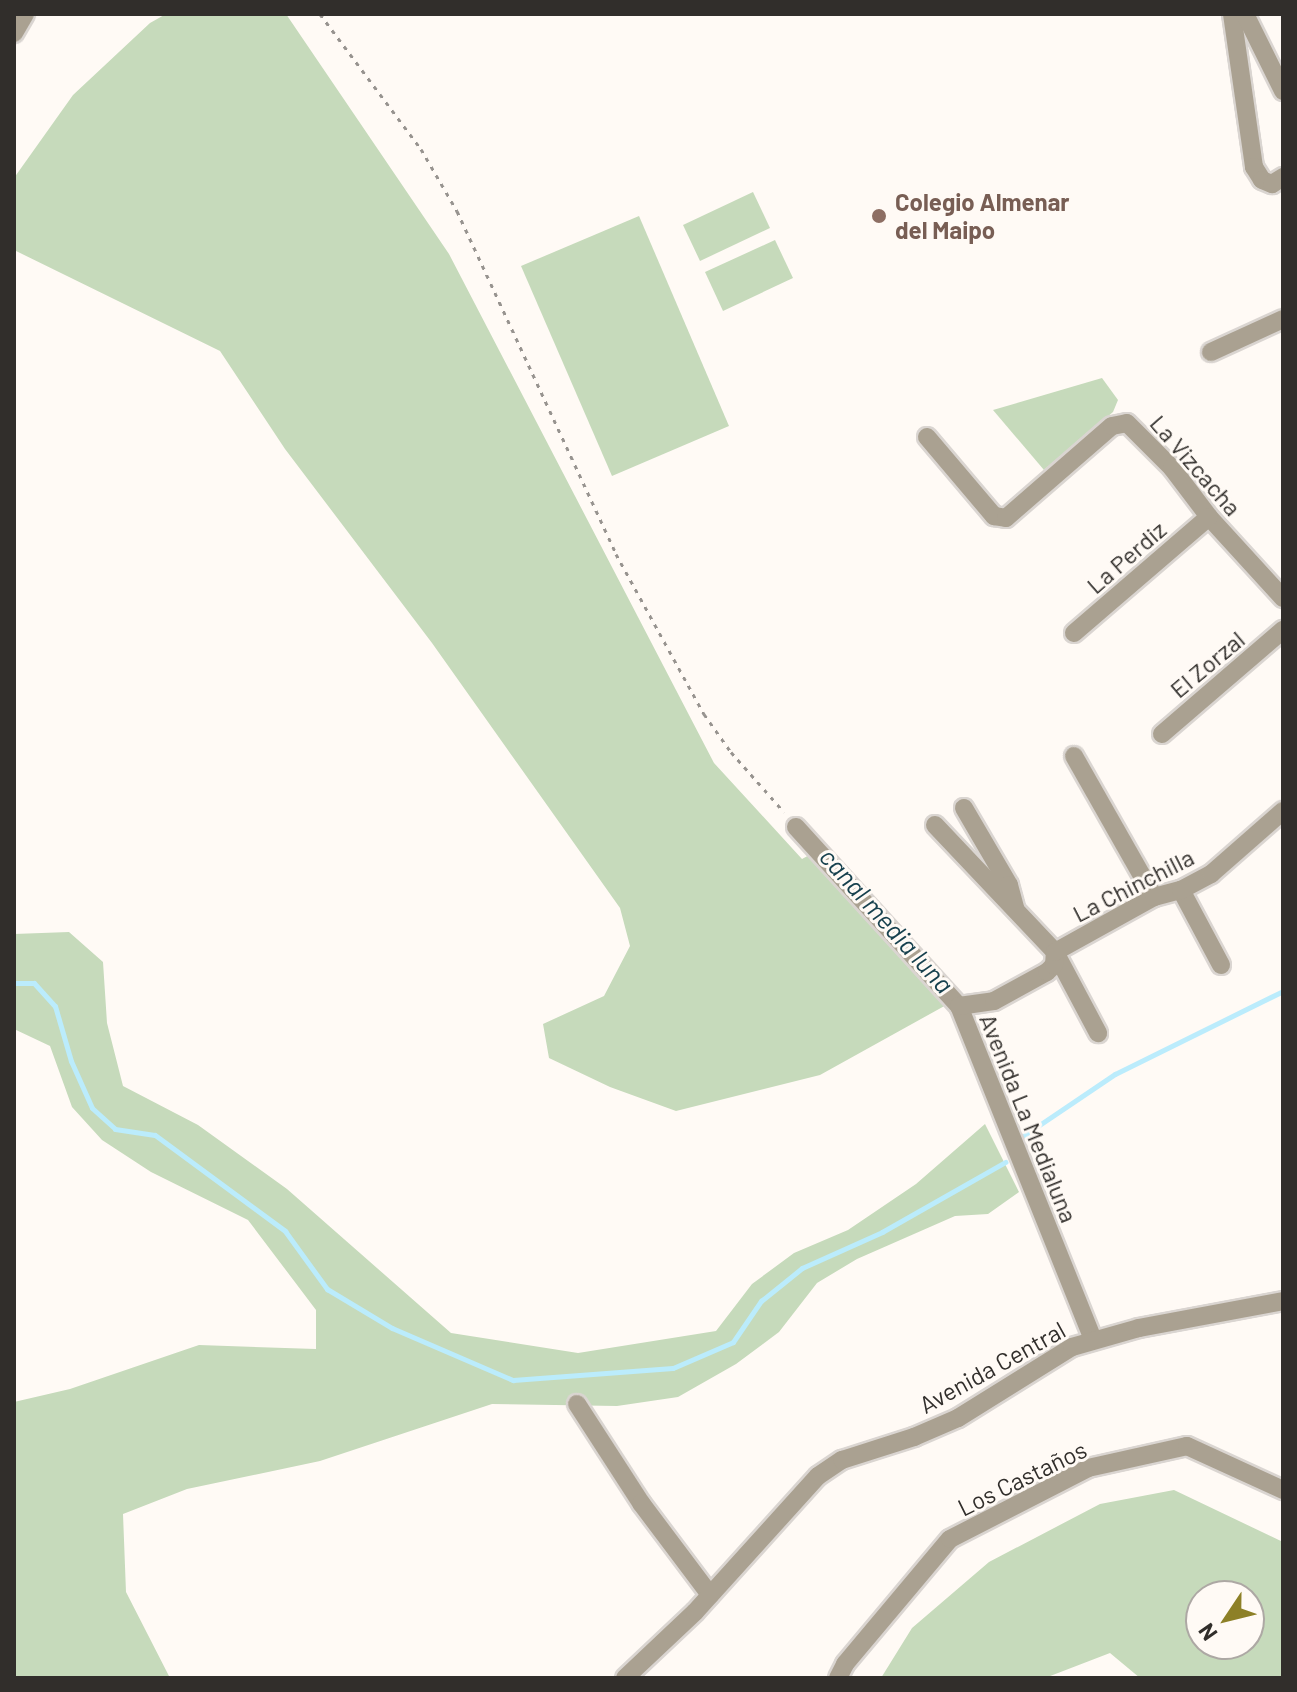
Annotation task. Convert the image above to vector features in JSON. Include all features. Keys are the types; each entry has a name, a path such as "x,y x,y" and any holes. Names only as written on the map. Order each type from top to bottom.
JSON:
{"street":[{"path":"14,33 25,14"},
{"path":"1232,14 1254,167 1262,180 1272,184 1283,177"},
{"path":"1245,14 1283,91"},
{"path":"1211,352 1283,319"},
{"name":"La Vizcacha","path":"927,437 994,516 1006,518 1112,426 1127,423 1172,468 1209,517 1283,598"},
{"name":"La Perdiz","path":"1074,633 1209,517"},
{"name":"El Zorzal","path":"1162,734 1283,630"},
{"path":"1074,756 1154,897"},
{"path":"964,808 1009,885 1016,910"},
{"name":"La Chinchilla","path":"959,1006 994,1001 1054,965 1055,952 1154,897 1181,890 1211,874 1283,811"},
{"path":"935,825 1055,952 1098,1033"},
{"name":"Avenida La Medialuna","path":"796,827 959,1006 1093,1339"},
{"path":"1181,890 1221,965"},
{"name":"Avenida Central","path":"625,1678 710,1595 818,1476 842,1460 914,1437 958,1418 1072,1347 1093,1339 1283,1301"},
{"path":"577,1404 641,1503 710,1595"},
{"name":"Los Castaños","path":"838,1678 845,1664 950,1539 1088,1468 1187,1446 1283,1490"}],"path":[{"path":"320,14 413,137 457,211 616,554 704,714 731,752 796,827"}],"green space":[{"path":"166,14 286,14 449,254 714,763 802,859 813,853 948,1004 820,1075 676,1111 610,1087 549,1058 543,1024 604,996 630,946 620,908 432,643 285,449 220,351 14,250 14,178 73,95 150,23"},
{"path":"753,192 770,228 700,261 683,225"},
{"path":"639,216 729,426 612,476 521,266"},
{"path":"775,240 793,278 723,311 705,272"},
{"path":"1102,378 1118,400 1113,412 1044,470 993,410"},
{"path":"69,932 103,962 107,1023 123,1086 198,1125 287,1189 451,1333 578,1353 716,1331 752,1284 794,1253 848,1230 916,1184 985,1124 1019,1192 988,1214 955,1216 857,1259 817,1283 779,1332 736,1364 678,1397 617,1406 492,1404 320,1461 187,1489 123,1514 126,1592 170,1678 14,1678 14,1402 70,1389 199,1345 316,1349 316,1310 248,1220 151,1172 102,1140 72,1107 50,1046 14,1029 14,934"},
{"path":"1174,1490 1283,1542 1283,1678 1140,1678 1110,1653 1045,1678 881,1678 912,1628 989,1562 1100,1504"}],"waterway":[{"path":"14,983 34,983 55,1006 71,1061 92,1108 115,1129 155,1135 285,1231 327,1289 392,1328 513,1380 673,1368 733,1342 761,1301 802,1268 882,1232 1005,1162"},
{"path":"1023,1136 1115,1074 1283,991"}],"place":[{"name":"Colegio Almenar del Maipo","path":"879,216"}],"water label":[{"name":"canal media luna","path":"887,920"}]}
